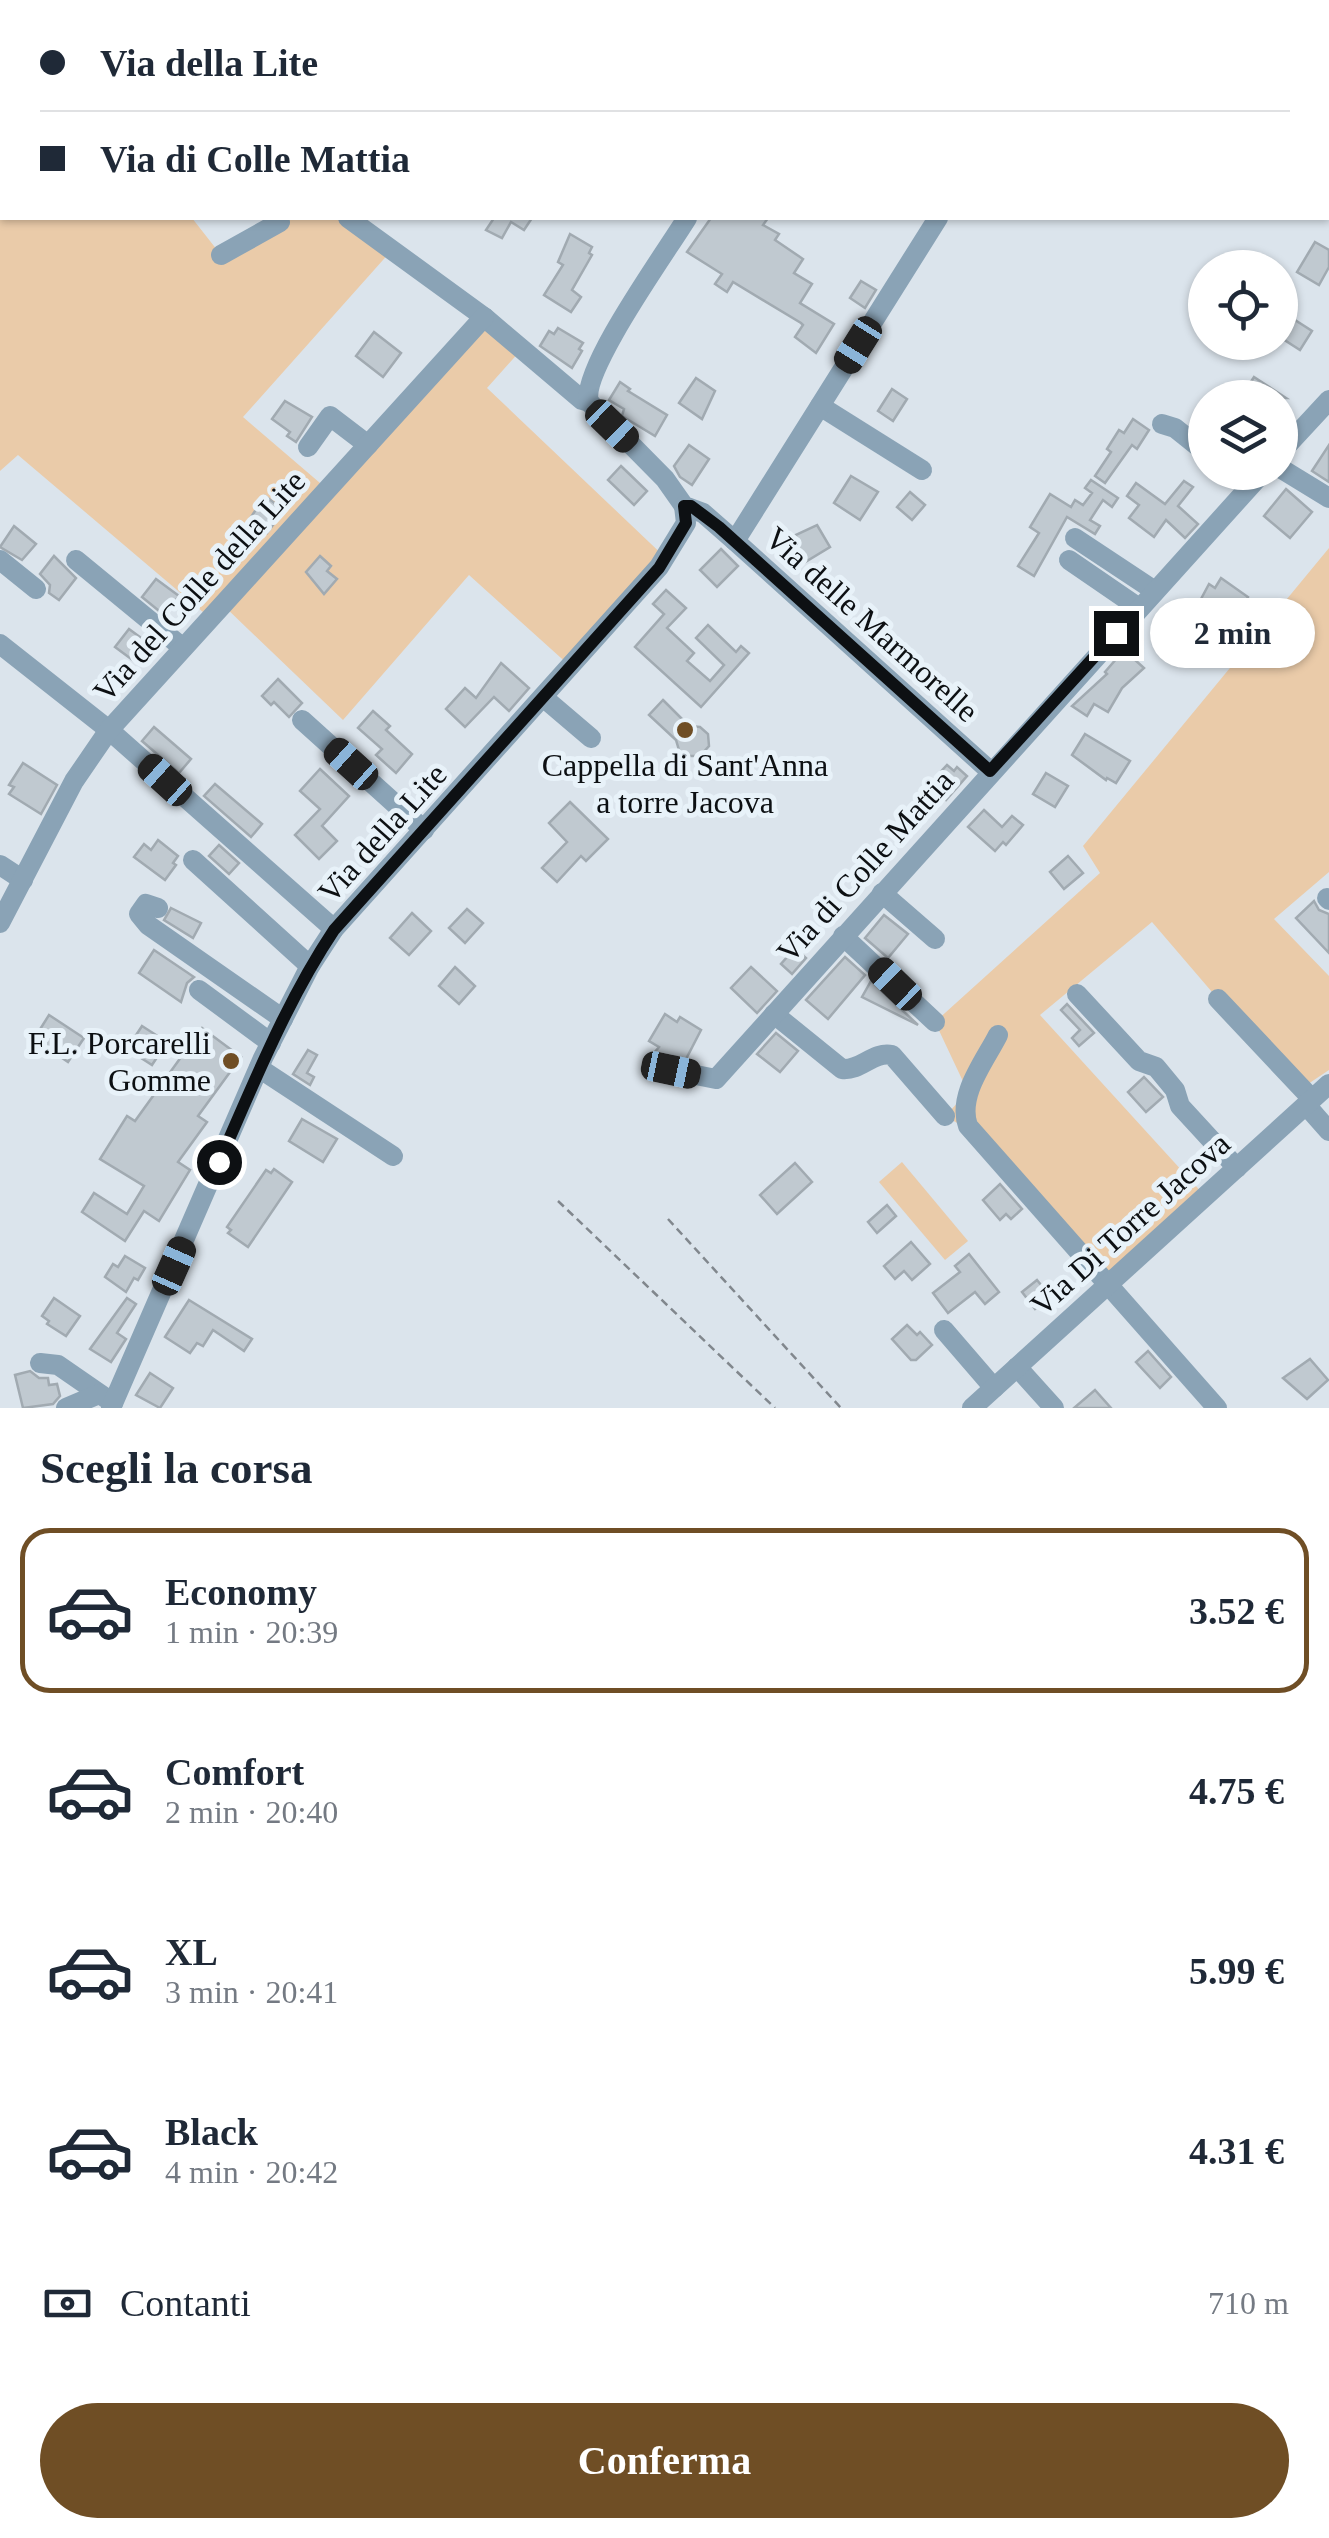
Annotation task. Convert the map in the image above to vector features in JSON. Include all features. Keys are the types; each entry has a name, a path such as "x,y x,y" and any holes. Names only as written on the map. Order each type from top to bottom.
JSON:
{"street":[{"path":"221,256 283,220"},
{"name":"Via delle Marmorelle","path":"351,220 484,317 589,402 665,478 684,506 703,513 990,771"},
{"path":"589,402 586,392 606,348 686,220"},
{"path":"735,541 937,220"},
{"name":"Via del Colle della Lite","path":"0,923 74,781 109,730 484,317"},
{"path":"1298,434 1329,400"},
{"path":"820,406 922,470"},
{"path":"308,447 330,416 368,444"},
{"path":"1162,424 1188,439"},
{"path":"1298,479 1329,498"},
{"name":"Via di Colle Mattia","path":"671,1070 716,1079 1155,590 1239,490"},
{"name":"Via della Lite","path":"107,1402 310,966 334,930 659,568 686,523 684,506"},
{"path":"1075,538 1155,590"},
{"path":"76,560 183,648"},
{"path":"1070,560 1139,608"},
{"path":"5,572 36,589"},
{"path":"0,644 109,730 334,930"},
{"path":"544,698 591,738"},
{"path":"302,720 424,830"},
{"path":"193,860 310,966"},
{"path":"0,864 23,880"},
{"path":"882,893 935,939"},
{"path":"158,908 146,904 139,914 148,925 283,1019"},
{"path":"843,936 935,1022"},
{"path":"199,990 272,1042"},
{"path":"1077,994 1139,1061 1156,1067 1175,1090 1180,1106 1237,1168"},
{"path":"1218,999 1309,1102 1329,1131"},
{"path":"774,1014 842,1069 854,1069 883,1053 892,1055 945,1116"},
{"path":"998,1035 968,1092 966,1121 1217,1408"},
{"path":"260,1068 393,1156"},
{"name":"Via Di Torre Jacova","path":"972,1408 1329,1084"},
{"path":"944,1330 994,1388"},
{"path":"40,1363 58,1365 107,1402"},
{"path":"1017,1367 1054,1408"},
{"path":"66,1408 107,1402"}],"path":[{"path":"558,1201 775,1408"},
{"path":"668,1219 841,1408"}],"shaded area":[{"path":"0,220 194,220 221,255 280,222 352,220 391,251 243,417 327,489 484,317 522,349 487,388 670,562 571,667 469,575 343,720 223,605 210,618 18,455 0,471"},
{"path":"1329,548 1329,872 1274,919 1329,976 1329,1070 1302,1088 1152,922 1040,1015 1205,1196 1107,1286 973,1132 945,1116 968,1092 935,1022 1100,873 1083,846"},
{"path":"902,1162 968,1241 945,1260 879,1182"}],"building":[{"path":"493,220 531,220 524,230 511,222 502,238 486,230"},
{"path":"710,220 767,220 763,225 779,234 775,240 803,259 794,273 812,284 800,303 834,324 816,353 795,337 801,323 733,282 727,292 715,284 722,274 687,252"},
{"path":"570,234 592,247 592,255 572,290 581,297 571,312 544,295 563,265 558,262"},
{"path":"1315,242 1329,250 1329,267 1319,285 1298,270"},
{"path":"861,281 876,290 865,308 850,298"},
{"path":"1298,322 1312,331 1298,349"},
{"path":"558,328 583,343 572,368 540,346 549,331 554,334"},
{"path":"374,332 401,353 383,377 356,356"},
{"path":"696,378 715,391 702,419 679,403"},
{"path":"620,382 667,415 655,436 622,416 624,409 609,400"},
{"path":"892,389 907,399 893,421 878,411"},
{"path":"285,401 312,417 296,442 287,436 290,432 272,419"},
{"path":"1133,419 1149,430 1137,449 1132,445 1105,483 1095,476 1111,452 1107,449 1119,430 1124,433"},
{"path":"689,445 709,459 692,485 680,477 674,466"},
{"path":"1329,445 1329,482 1312,471"},
{"path":"621,466 647,491 634,505 608,480"},
{"path":"851,476 878,492 860,520 834,503"},
{"path":"1091,480 1118,498 1112,507 1103,500 1090,520 1100,526 1095,534 1067,517 1034,576 1018,566 1039,533 1030,527 1050,494 1071,507 1075,500 1083,505 1092,493 1085,488"},
{"path":"1184,481 1188,484 1191,490 1178,506 1198,524 1185,538 1166,520 1154,537 1129,518 1139,505 1127,496 1136,483 1165,504"},
{"path":"1285,490 1312,512 1290,538 1264,516"},
{"path":"910,492 925,505 912,520 897,507"},
{"path":"265,496 284,510 267,533 249,520"},
{"path":"817,525 830,547 802,564 787,539"},
{"path":"14,526 36,544 22,560 0,547"},
{"path":"721,549 738,566 717,587 700,570"},
{"path":"54,556 76,578 59,600 49,593 50,585 40,574"},
{"path":"320,556 331,566 327,571 337,579 324,594 306,572"},
{"path":"1221,578 1248,597 1239,613 1222,606 1208,620 1197,613 1204,600 1201,599 1209,584 1215,588"},
{"path":"156,579 179,596 164,615 142,597"},
{"path":"666,590 686,608 667,628 694,653 687,661 710,681 724,665 696,638 708,625 736,652 741,646 749,653 701,707 635,647 664,614 653,604"},
{"path":"129,629 152,646 138,664 115,647"},
{"path":"1124,650 1144,668 1122,688 1108,712 1094,704 1087,716 1072,706 1107,674"},
{"path":"501,663 529,688 509,711 494,697 465,727 446,709 465,688 476,698"},
{"path":"278,679 302,703 289,717 262,696"},
{"name":"Cappella di Sant'Anna a torre Jacova","path":"663,700 689,726 700,727 708,734 709,746 700,756 686,756 676,740 649,715"},
{"path":"373,711 390,726 386,730 412,754 396,773 376,755 382,749 358,728"},
{"path":"154,727 191,759 179,773 142,741"},
{"path":"1085,734 1130,761 1116,783 1072,755"},
{"path":"23,763 57,785 41,814 9,794 14,787 9,785"},
{"path":"947,765 954,771 957,767 967,776 946,800 934,790 939,785 933,780"},
{"path":"320,769 349,796 322,826 337,841 319,859 295,835 320,809 300,791"},
{"path":"1046,773 1068,786 1055,807 1033,794"},
{"path":"215,784 262,824 251,837 204,796"},
{"path":"570,802 608,839 586,861 581,856 557,882 542,868 567,842 549,823"},
{"path":"984,810 1002,827 1012,816 1023,825 1006,845 1003,842 995,851 968,827"},
{"path":"158,840 178,856 165,880 134,857 144,844 151,850"},
{"path":"219,845 239,863 229,874 209,856"},
{"path":"1068,856 1083,873 1064,889 1050,872"},
{"path":"1314,901 1319,910 1329,914 1329,953 1296,918"},
{"path":"171,908 201,923 193,938 164,920"},
{"path":"467,909 483,923 465,943 449,928"},
{"path":"412,913 431,931 409,955 390,938"},
{"path":"884,915 908,934 888,958 865,938"},
{"path":"795,948 806,958 792,974 781,964"},
{"path":"154,950 194,977 187,983 181,1002 139,973"},
{"path":"845,957 865,975 828,1019 806,1000"},
{"path":"455,967 475,986 459,1004 439,986"},
{"path":"751,967 777,991 757,1013 731,988"},
{"path":"871,981 918,1025 862,997"},
{"path":"1067,1004 1094,1033 1079,1046 1072,1038 1080,1030 1061,1010"},
{"path":"665,1014 677,1022 680,1017 701,1030 686,1059 663,1059 654,1053 659,1047 649,1041"},
{"path":"49,1015 84,1038 68,1062 34,1039"},
{"path":"142,1026 167,1042 152,1065 127,1049"},
{"path":"202,1028 241,1057 198,1116 207,1122 178,1162 190,1170 159,1221 144,1211 125,1241 82,1212 94,1193 127,1214 144,1186 100,1159 127,1116 135,1121"},
{"path":"776,1033 798,1051 780,1072 757,1054"},
{"path":"308,1050 317,1055 307,1073 314,1077 310,1085 293,1074"},
{"path":"1144,1077 1163,1097 1146,1112 1128,1092"},
{"path":"302,1119 337,1139 323,1162 289,1141"},
{"path":"795,1163 812,1182 777,1214 760,1195"},
{"path":"274,1169 292,1182 248,1247 228,1233 231,1230 227,1227 266,1170 271,1173"},
{"path":"1000,1184 1022,1209 1011,1219 1006,1214 1000,1220 983,1200"},
{"path":"887,1205 896,1216 877,1233 868,1222"},
{"path":"911,1242 930,1264 912,1280 904,1271 895,1279 884,1266"},
{"path":"969,1254 999,1292 985,1304 975,1292 948,1313 933,1293 960,1272 955,1266"},
{"path":"125,1256 145,1268 126,1292 105,1277 113,1264 118,1267"},
{"path":"1037,1280 1050,1296 1035,1309 1022,1292"},
{"path":"54,1298 80,1316 66,1336 42,1316"},
{"path":"127,1298 136,1304 117,1333 126,1339 111,1362 90,1349"},
{"path":"189,1300 252,1339 244,1351 213,1330 203,1346 197,1343 190,1353 165,1337"},
{"path":"907,1325 932,1345 916,1360 911,1360 892,1339"},
{"path":"1148,1351 1171,1377 1160,1388 1136,1362"},
{"path":"1310,1359 1328,1380 1307,1399 1283,1378"},
{"path":"30,1371 39,1378 48,1378 49,1385 57,1384 60,1396 53,1404 23,1408 15,1375"},
{"path":"150,1373 173,1388 160,1408 136,1395"},
{"path":"1095,1390 1111,1408 1074,1408"}],"place":[{"name":"Cappella di Sant'Anna a torre Jacova","path":"685,730"},
{"name":"F.L. Porcarelli Gomme","path":"231,1061"}],"route":[{"path":"219,1162 264,1058 310,966 334,930 659,568 686,523 684,506 703,513 990,771 1116,633"}]}
